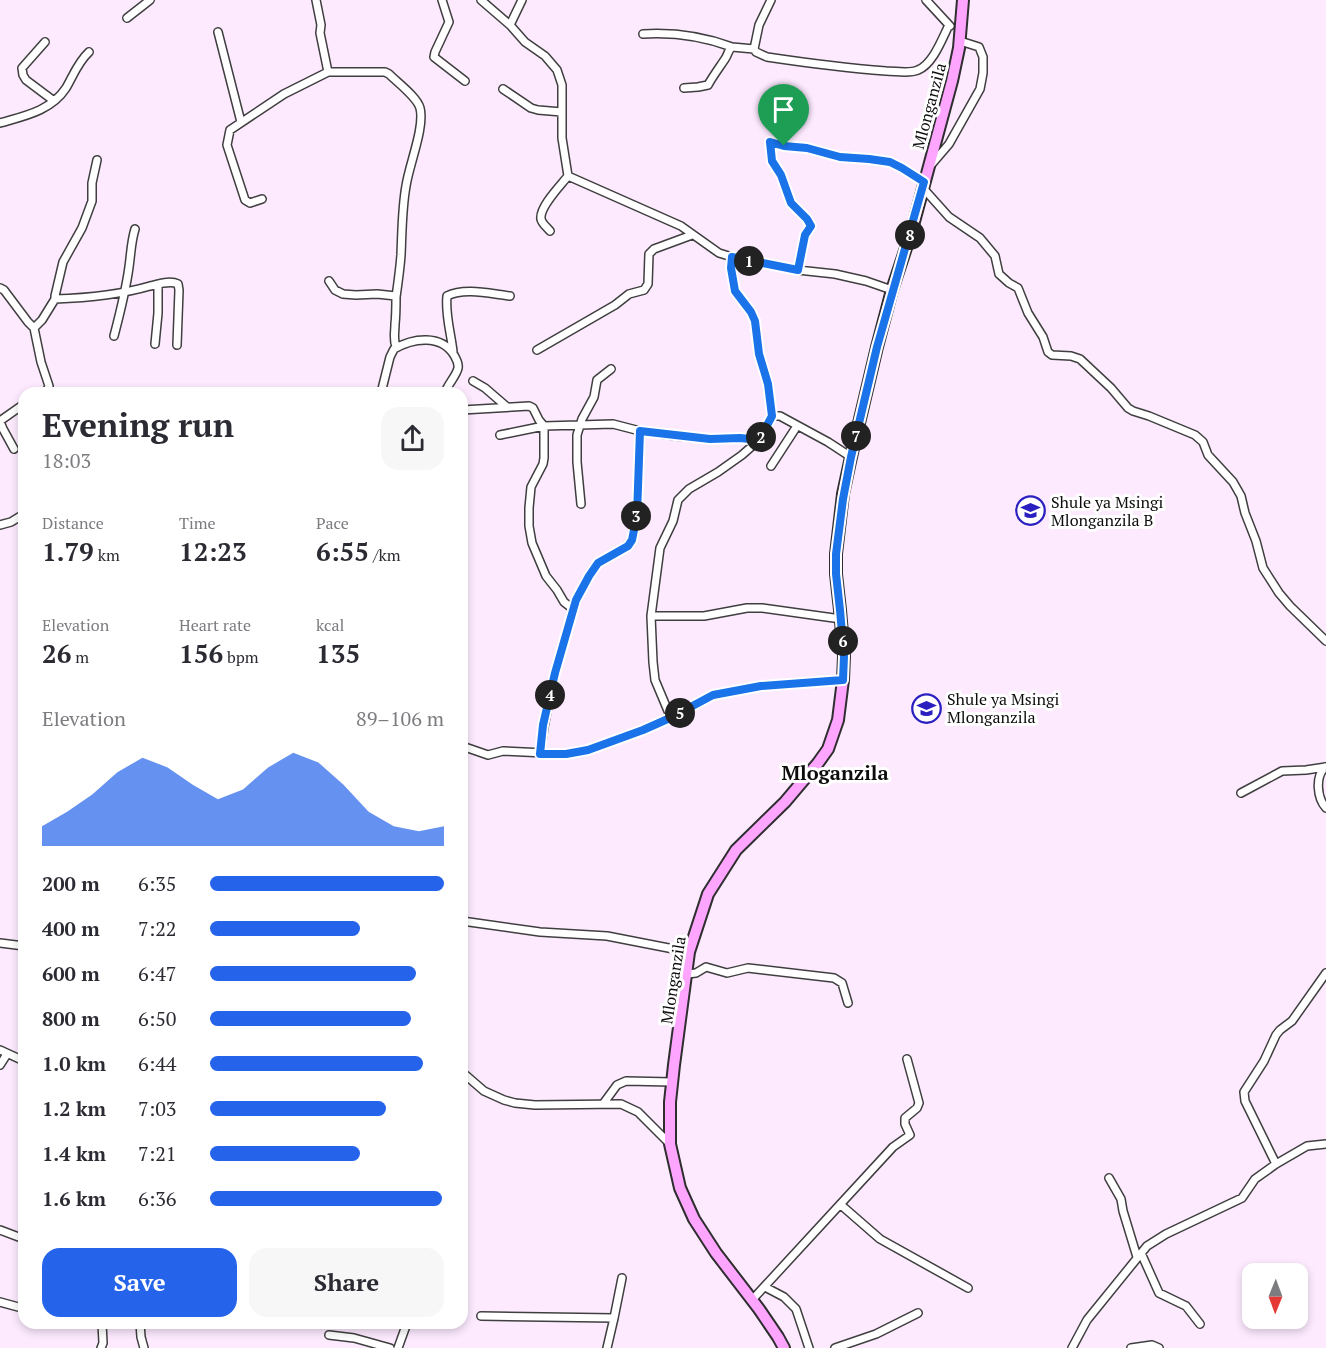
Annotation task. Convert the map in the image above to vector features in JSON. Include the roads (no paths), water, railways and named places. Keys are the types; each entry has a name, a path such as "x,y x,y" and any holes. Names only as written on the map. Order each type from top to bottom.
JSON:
{"street":[{"path":"126,18 150,0"},
{"path":"316,0 328,72"},
{"path":"442,0 448,22 434,57 465,81"},
{"path":"480,0 510,25 525,42 545,56 557,70 562,86 561,138 568,176 542,210 542,223 550,231"},
{"path":"510,25 522,0"},
{"path":"754,49 759,25 771,0"},
{"path":"926,0 960,36 979,47 983,73 980,89 949,144 927,170"},
{"name":"Mlonganzila","path":"784,1348 752,1300 716,1253 694,1219 680,1188 670,1144 670,1102 689,952 708,894 736,850 801,785 819,763 828,749 838,720 844,656 836,554 843,499 892,290 911,233 952,81 960,36 963,0"},
{"path":"643,34 661,33 711,39 732,47 754,49 767,57 846,68 913,71 919,70 927,63 949,25"},
{"path":"218,32 241,122"},
{"path":"45,42 22,68 23,75 26,80 54,101"},
{"path":"684,88 708,85 725,59 729,48 732,47"},
{"path":"0,123 23,118 54,101 89,52"},
{"path":"262,199 250,203 244,200 227,145 230,130 241,122 284,94 328,72 387,73 412,97 419,105 421,113 405,186 396,296 394,341 396,347"},
{"path":"503,89 531,108 562,112"},
{"path":"798,270 805,235 811,226 791,203 781,175 772,161 770,142 807,148 840,157 890,162 902,168 924,185 948,217 980,238 995,256 999,273 1009,284 1018,288 1025,307 1044,337 1050,354 1080,359 1111,388 1128,408 1195,435 1203,442 1208,455 1233,482 1241,496 1263,568 1290,606 1326,641"},
{"path":"34,328 46,315 55,299 63,262 82,228 92,201 92,183 97,160"},
{"path":"568,176 681,226 719,253 798,270 835,274 892,290"},
{"path":"114,336 125,294 131,241 135,230"},
{"path":"537,350 615,305 628,294 644,290 648,284 649,254 654,249 692,235"},
{"path":"670,718 655,680 653,662 651,616 660,548 673,521 678,500 689,489 718,472 759,440 772,416 768,384 759,354 755,321 735,291 731,268 732,257"},
{"path":"329,280 335,290 343,294 396,296"},
{"path":"55,299 81,299 125,294 158,284 171,282 178,284 177,345"},
{"path":"155,344 158,284"},
{"path":"0,288 34,328 45,387"},
{"path":"453,354 447,296 453,293 468,292 510,296"},
{"path":"382,387 390,357 396,347 432,339 448,347 458,363 458,369 447,387"},
{"path":"581,504 576,452 579,425 594,397 597,380 611,369"},
{"path":"473,381 485,387 507,407"},
{"path":"468,410 531,407 544,426 544,458 531,487 529,526 532,543 546,576 564,602 573,609"},
{"path":"14,449 0,421 18,408"},
{"path":"772,416 780,416 828,441 851,457"},
{"path":"500,435 544,426 614,424 640,431 710,439 759,440"},
{"path":"771,466 797,426"},
{"path":"540,754 543,725 555,673 573,609 582,588 598,563 628,546 632,540 637,515 640,431"},
{"path":"0,525 18,518"},
{"path":"651,616 704,616 747,608 762,608 841,619"},
{"path":"468,748 488,755 504,751 566,754 588,750 643,730 713,695 761,686 843,680"},
{"path":"1241,793 1281,771 1326,767"},
{"path":"1326,767 1322,769 1318,780 1320,799 1326,808"},
{"path":"468,922 540,932 607,936 689,952"},
{"path":"0,943 18,945"},
{"path":"687,974 696,973 706,967 727,973 748,968 834,978 842,983 848,1003"},
{"path":"1276,1164 1245,1101 1244,1092 1264,1061 1276,1035 1292,1022 1326,973"},
{"path":"0,1065 3,1052 18,1058"},
{"path":"752,1300 842,1205 893,1147 909,1135 905,1118 917,1108 919,1103 907,1059"},
{"path":"468,1077 484,1091 515,1103 535,1105 621,1104 638,1112 670,1144"},
{"path":"603,1104 617,1085 626,1081 672,1082"},
{"path":"1072,1348 1087,1320 1147,1246 1166,1234 1242,1198 1255,1179 1307,1146 1326,1144"},
{"path":"1109,1178 1121,1199 1139,1255 1160,1293 1186,1306 1200,1324"},
{"path":"842,1205 880,1239 968,1288"},
{"path":"0,1230 18,1237"},
{"path":"607,1348 622,1278"},
{"path":"765,1287 784,1297 796,1309 809,1348"},
{"path":"0,1302 18,1307"},
{"path":"835,1348 876,1334 918,1313"},
{"path":"481,1316 614,1318"},
{"path":"101,1348 102,1329"},
{"path":"141,1329 143,1348"},
{"path":"398,1348 405,1329"},
{"path":"329,1335 354,1338 390,1348"},
{"path":"1131,1348 1152,1345 1159,1348"}],"place":[{"name":"Shule ya Msingi Mlonganzila B","path":"1030,511"},
{"name":"Shule ya Msingi Mlonganzila","path":"926,708"}],"district":[{"name":"Mloganzila","path":"835,773"}]}
